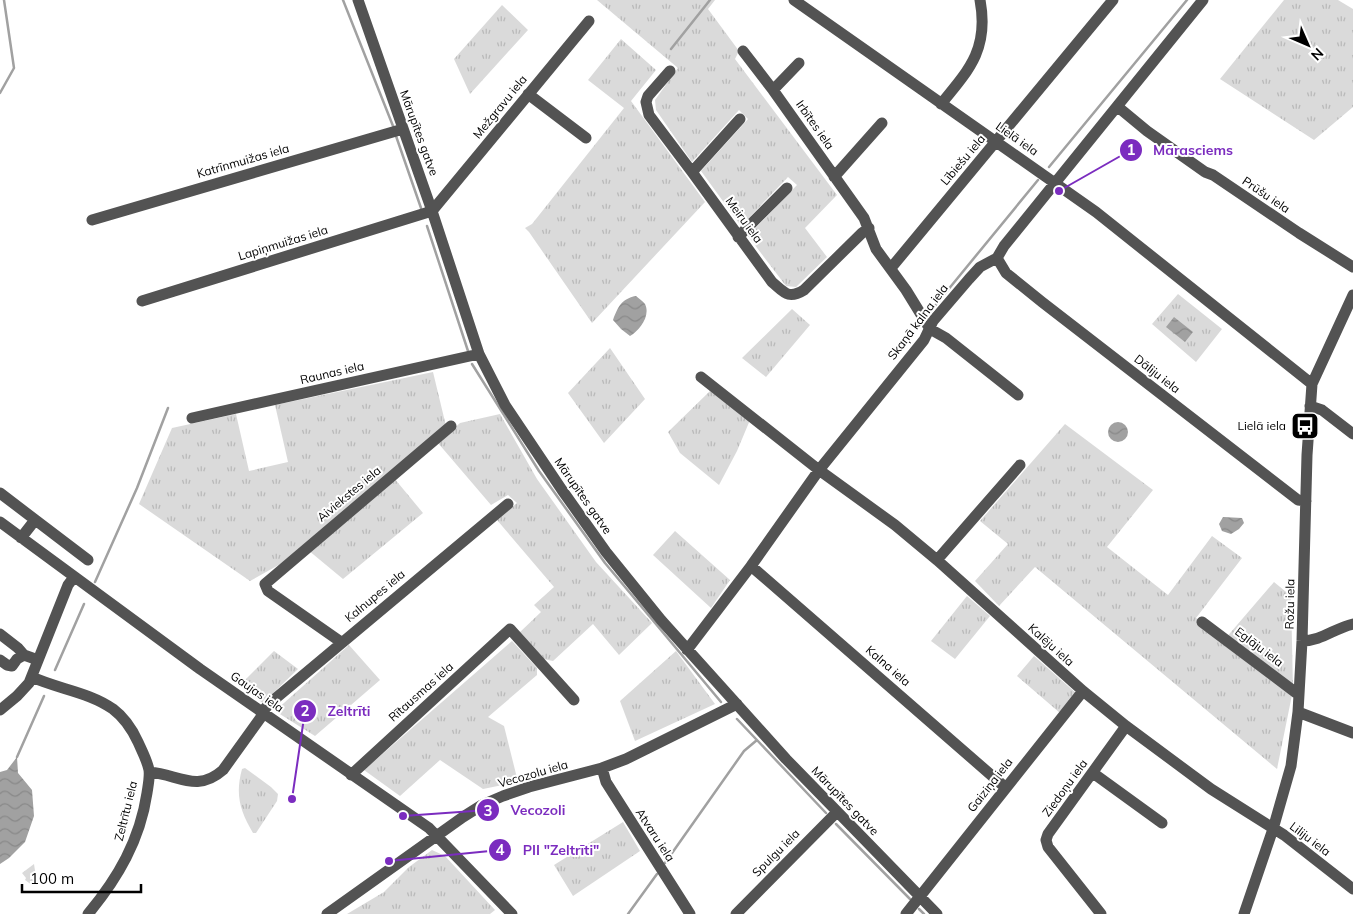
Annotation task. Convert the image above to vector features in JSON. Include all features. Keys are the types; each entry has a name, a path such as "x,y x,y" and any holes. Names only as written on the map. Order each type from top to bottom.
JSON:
{"street":[{"name":"Mārupītes gatve","path":"358,0 432,211 479,354 505,405 564,494 619,569 737,704 837,812 937,914"},
{"path":"941,104 971,65 978,52 982,38 983,16 980,0"},
{"name":"Lībiešu iela","path":"891,268 1113,0"},
{"name":"Skaņā kalna iela","path":"688,650 751,566 819,470 924,340 933,321 980,267 997,258 1004,246 1203,0"},
{"name":"Lielā iela","path":"797,1 1096,212 1312,384"},
{"name":"Mežgravu iela","path":"432,211 589,21"},
{"name":"Irbītes iela","path":"743,50 864,218 876,249 891,268 930,329"},
{"path":"773,90 799,63"},
{"name":"Meiru iela","path":"670,71 648,96 646,102 649,115 772,282 788,295 796,295 804,290 869,228"},
{"path":"528,94 586,138"},
{"name":"Prūšu iela","path":"1118,107 1148,132 1205,172 1353,267"},
{"path":"692,172 740,119"},
{"path":"834,177 882,123"},
{"name":"Katrīnmuižas iela","path":"92,220 403,129"},
{"path":"738,237 788,188"},
{"name":"Lapiņmuižas iela","path":"142,301 432,211"},
{"name":"Dāliju iela","path":"997,258 1006,273 1042,302 1298,500 1306,501"},
{"name":"Rožu iela","path":"1244,914 1274,829 1291,766 1298,712 1312,384 1353,296"},
{"path":"930,329 946,338 1018,395"},
{"name":"Raunas iela","path":"192,418 479,354"},
{"name":"Kalēju iela","path":"701,377 819,470 895,525 937,560 1083,691 1126,726 1211,789 1274,829"},
{"path":"1310,406 1322,410 1353,434"},
{"name":"Aiviekstes iela","path":"341,642 268,591 265,584 451,426"},
{"path":"937,560 1020,466"},
{"path":"0,493 88,560"},
{"name":"Kalnupes iela","path":"150,772 165,774 192,782 203,782 214,778 223,770 270,703 508,504"},
{"path":"22,538 35,520"},
{"name":"Gaujas iela","path":"0,522 200,669 437,835 512,914"},
{"name":"Kalna iela","path":"751,566 1006,788"},
{"path":"0,710 29,683 68,585 74,577"},
{"name":"Eglāju iela","path":"1202,622 1299,695"},
{"path":"1302,641 1315,639 1353,624"},
{"name":"Rītausmas iela","path":"351,775 510,630 574,700"},
{"path":"0,634 24,655 38,660"},
{"path":"0,660 12,666 17,659 24,655"},
{"name":"Zeltrītu iela","path":"32,677 87,696 113,709 125,719 131,729 150,772 146,800 132,848 117,877 88,914"},
{"name":"Gaiziņa iela","path":"906,914 1083,691"},
{"name":"Vecozolu iela","path":"327,914 482,805 529,787 602,768 626,759 737,704"},
{"path":"1298,712 1353,733"},
{"name":"Ziedoņu iela","path":"1101,914 1048,847 1046,840 1048,834 1126,726"},
{"name":"Atvaru iela","path":"602,768 606,782 690,914"},
{"path":"1093,773 1162,823"},
{"name":"Spulgu iela","path":"736,914 837,812"},
{"name":"Liliju iela","path":"1274,829 1353,889"}],"green space":[{"path":"597,0 715,0 708,9 739,51 735,59 837,195 805,228 827,257 796,287 786,286 748,236 797,185 788,177 741,226 701,171 748,119 739,110 692,162 656,110 655,100 678,68"},
{"path":"1284,0 1338,0 1353,9 1353,107 1314,140 1220,79"},
{"path":"502,5 528,30 470,94 454,59"},
{"path":"621,39 656,70 631,101 705,202 592,323 525,228 532,224 624,108 588,80"},
{"path":"1178,294 1222,329 1196,362 1152,324"},
{"path":"792,309 810,325 766,377 742,358"},
{"path":"610,348 645,399 604,443 568,393"},
{"path":"433,372 446,426 284,562 250,581 139,504 172,428 236,414 249,471 288,462 275,405"},
{"path":"710,391 750,420 737,451 719,485 680,453 668,432"},
{"path":"500,414 537,479 596,562 652,623 619,655 593,624 553,661 543,659 519,633 541,612 534,605 554,587 497,520 517,503 508,495 491,505 438,443 460,423"},
{"path":"1065,424 1153,490 1107,547 1168,595 1212,536 1242,558 1196,618 1225,639 1274,582 1291,596 1293,690 1277,769 1035,567 999,606 975,581 1008,544 980,521"},
{"path":"394,478 423,513 343,579 308,550"},
{"path":"675,531 730,580 711,608 653,555"},
{"path":"967,596 990,616 955,659 931,641"},
{"path":"512,641 537,668 537,675 488,717 504,726 518,782 483,789 440,760 400,796 364,770"},
{"path":"349,645 380,680 315,736 275,711"},
{"path":"274,651 298,669 263,703 239,686"},
{"path":"676,651 715,704 635,741 620,701"},
{"path":"1034,656 1076,693 1060,713 1017,676"},
{"path":"245,768 278,794 277,801 256,833 253,833 240,802 240,778 242,769"},
{"path":"623,822 640,851 573,896 554,865"},
{"path":"432,850 445,856 495,910 490,914 347,914 384,892 409,867"},
{"path":"34,864 37,884 32,885 25,880 26,878 22,873"}],"water":[{"path":"636,296 645,304 646,313 643,323 630,336 613,320 623,301"},
{"path":"1174,317 1193,332 1185,342 1166,327"},
{"path":"1118,422 1125,425 1128,432 1125,439 1118,442 1111,439 1108,432 1111,425"},
{"path":"1223,517 1242,518 1244,523 1231,534 1222,531 1219,524"},
{"path":"17,757 18,773 32,790 34,816 25,842 0,864 0,772 7,770"}],"waterway":[{"path":"0,93 14,68 4,0"},
{"path":"343,0 393,126"},
{"path":"671,49 710,0"},
{"path":"1049,167 1187,0"},
{"path":"396,136 421,208"},
{"path":"929,313 1038,180"},
{"path":"427,226 468,351"},
{"path":"472,364 539,471 605,563 721,702"},
{"path":"95,582 137,488 168,408"},
{"path":"55,670 84,604"},
{"path":"17,757 44,696"},
{"path":"737,719 826,813"},
{"path":"665,863 744,751 757,740"},
{"path":"836,824 910,899"},
{"path":"628,914 657,874"},
{"path":"919,909 924,914"}],"place":[{"name":"Mārasciems","path":"1059,191"},
{"name":"Lielā iela","path":"1305,426"},
{"name":"Zeltrīti","path":"292,799"},
{"name":"Vecozoli","path":"403,816"},
{"name":"PII \"Zeltrīti\"","path":"389,861"}]}
